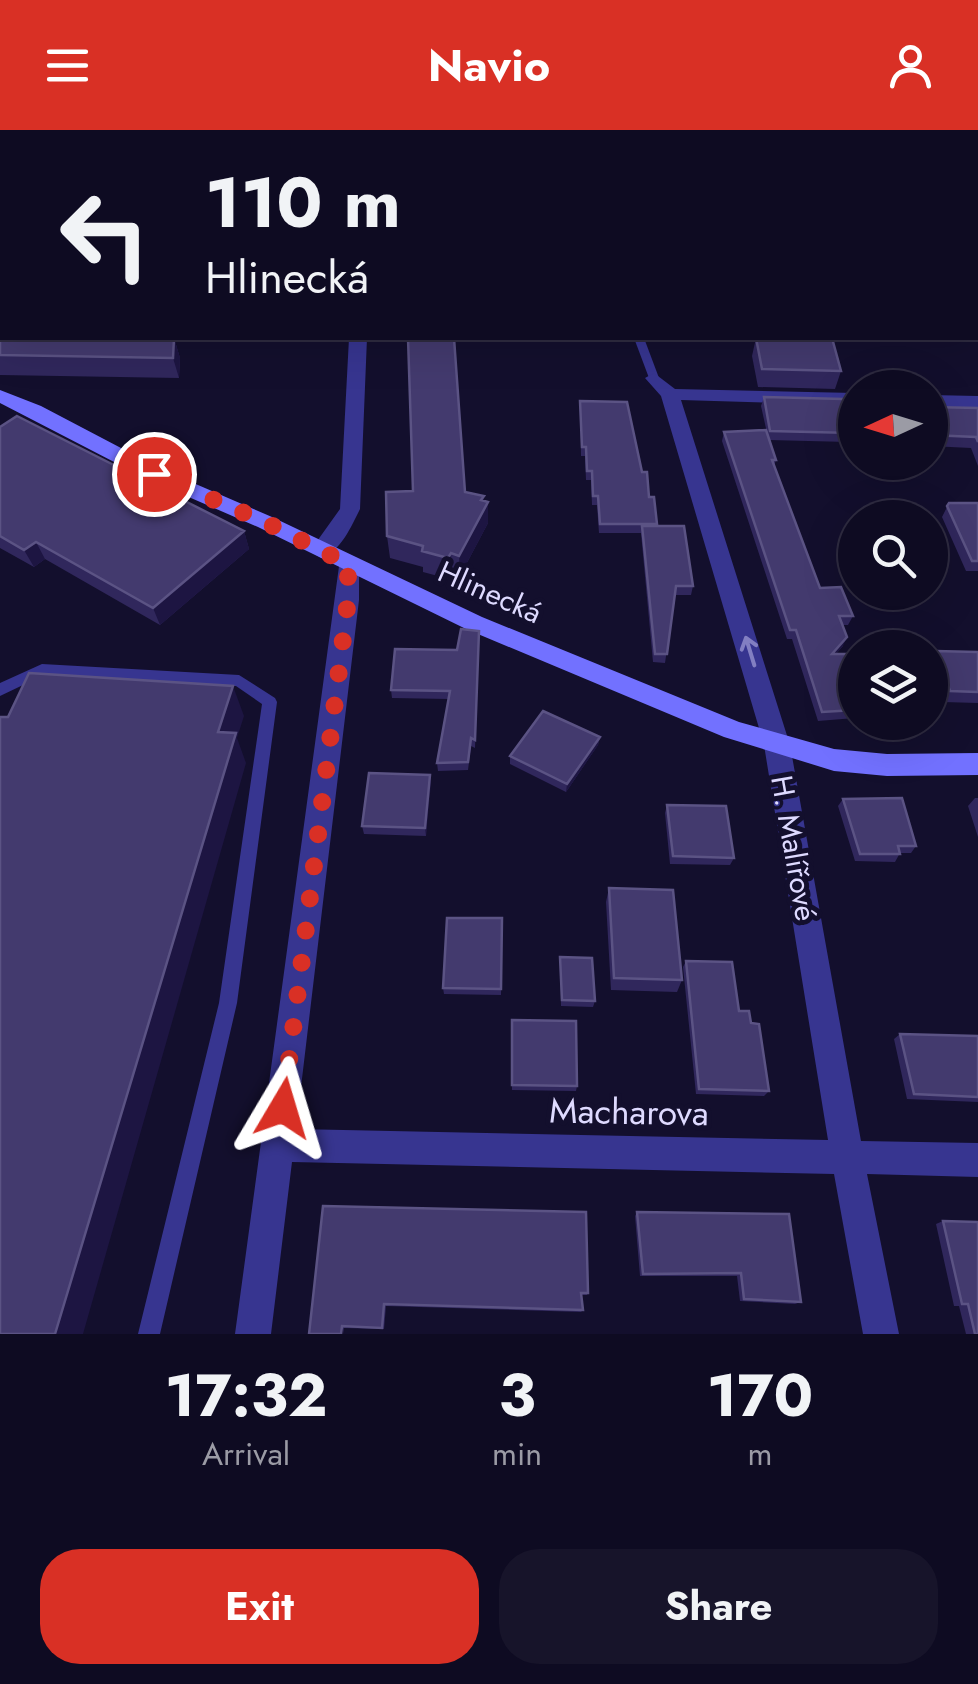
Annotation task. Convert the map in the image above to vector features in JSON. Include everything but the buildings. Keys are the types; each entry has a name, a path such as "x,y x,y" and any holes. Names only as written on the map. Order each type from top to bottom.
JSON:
{"street":[{"path":"321,550 340,529 350,509 358,340"},
{"path":"662,386 838,398"},
{"name":"H. Malířové","path":"662,386 777,745 881,1334"},
{"name":"Hlinecká","path":"0,396 154,474 474,622 777,745 834,760 978,764"},
{"path":"948,401 978,402"},
{"path":"253,1334 348,600 348,564"},
{"name":"Macharova","path":"278,1145 978,1160"}],"lane":[{"path":"639,340 662,386"},
{"path":"0,690 42,668 239,682 270,702 228,1003 150,1334"}],"route":[{"path":"154,474 265,522 348,564 348,600 283,1108"}]}
